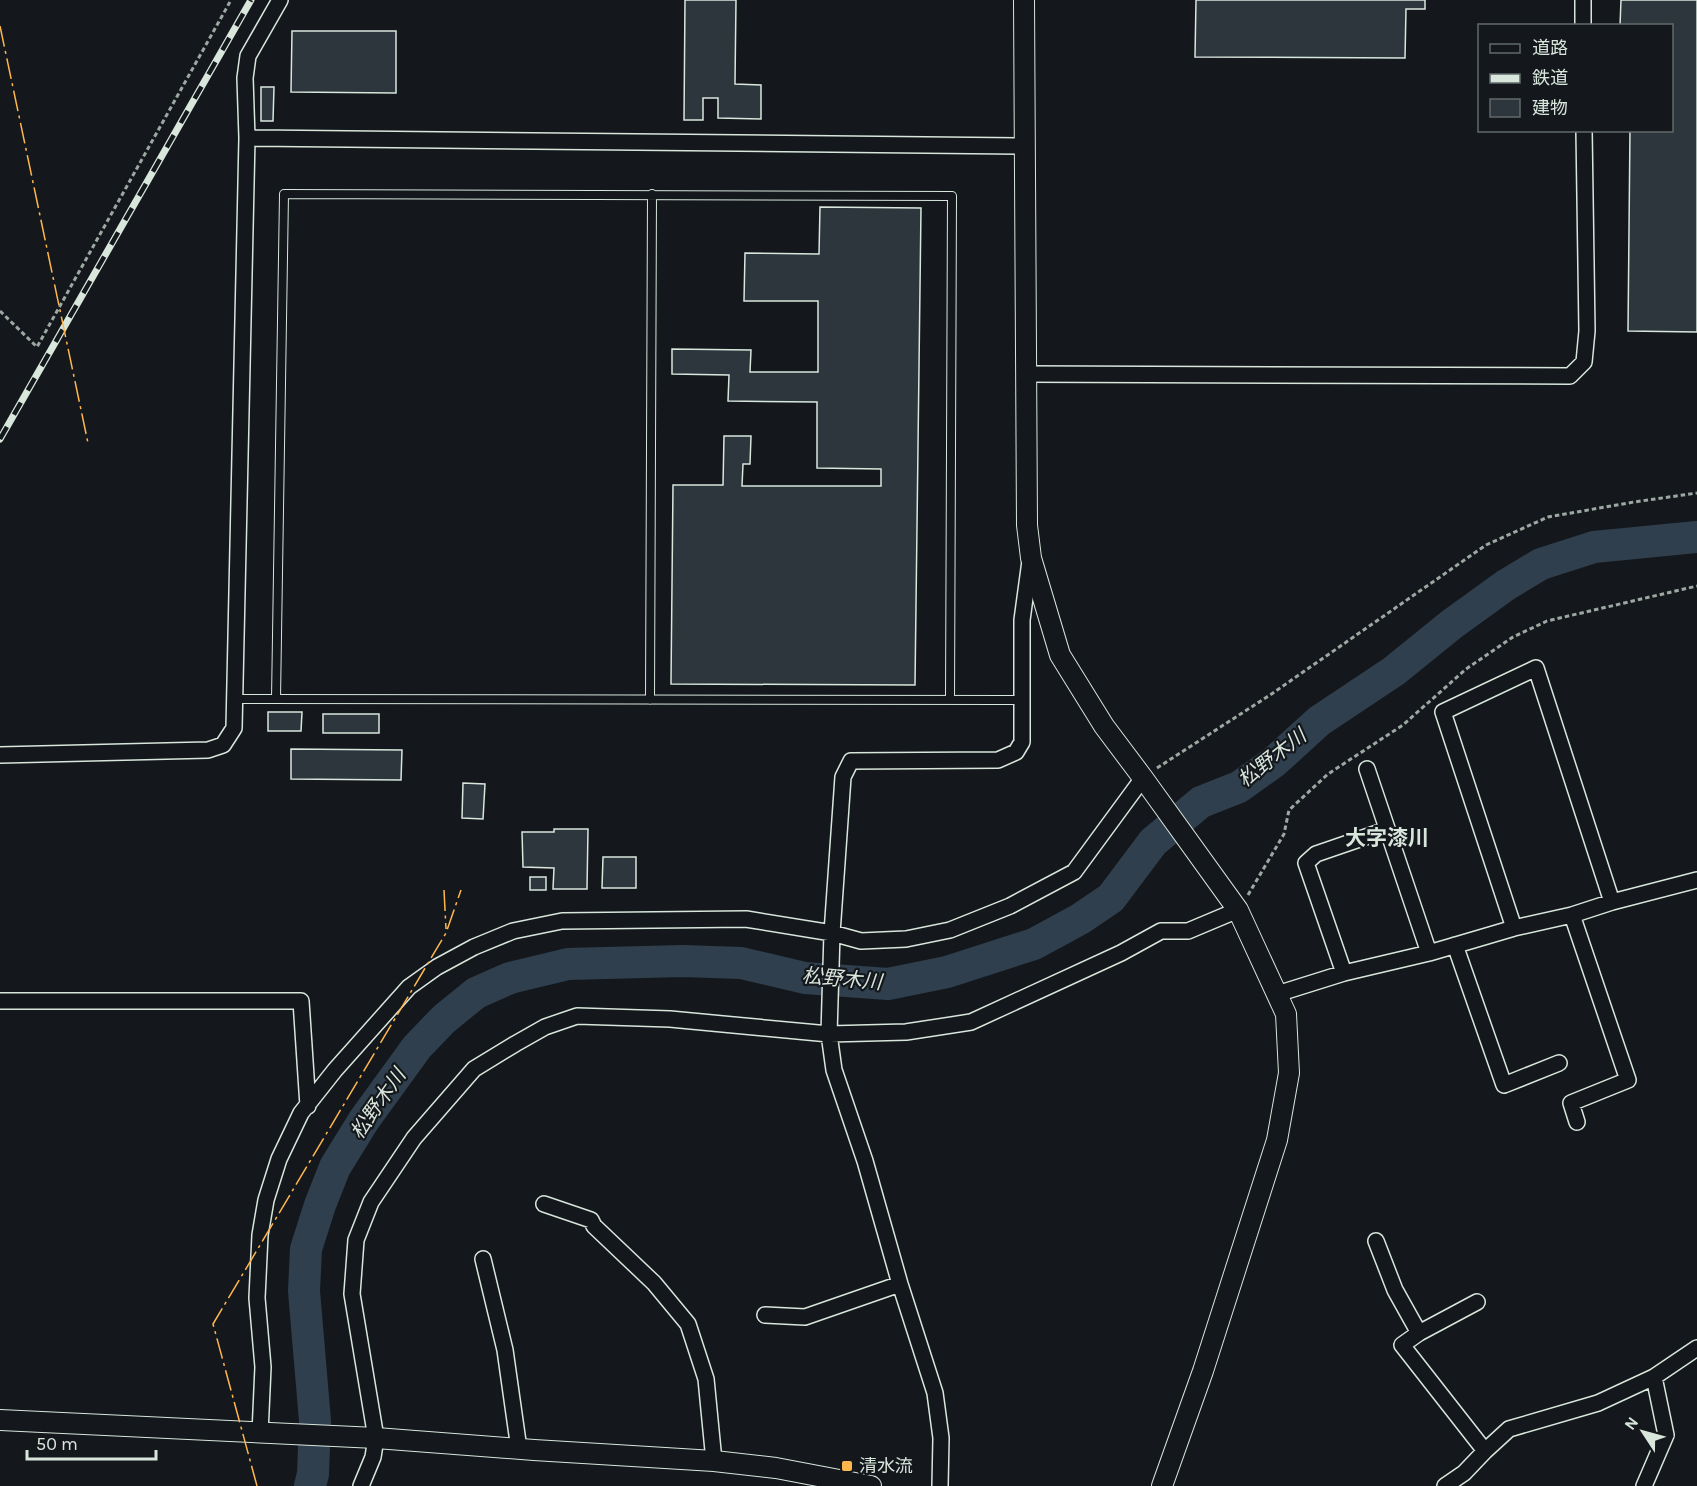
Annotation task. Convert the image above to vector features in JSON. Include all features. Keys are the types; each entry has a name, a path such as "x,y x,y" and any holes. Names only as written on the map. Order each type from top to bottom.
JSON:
{"street":[{"path":"0,755 208,750 223,745 234,728 247,138 245,78 248,56 280,0"},
{"path":"1024,0 1027,525 1030,558 1060,655 1104,726 1234,904 1286,1014 1289,1073 1277,1140 1203,1371 1162,1486"},
{"path":"1583,0 1583,24"},
{"path":"1026,374 1570,376 1584,362 1587,332 1584,132"},
{"path":"247,138 1024,146"},
{"path":"940,1486 941,1438 934,1393 865,1161 834,1070 829,1034 832,933 843,777 851,761 998,760 1016,753 1022,742 1022,620 1030,558"},
{"path":"1514,928 1443,712 1536,668 1612,902"},
{"path":"1367,768 1429,953"},
{"path":"265,1433 263,1367 256,1298 260,1235 266,1200 279,1159 301,1113 335,1070 409,987 437,967 474,947 513,931 562,921 746,919 832,933 861,941 906,939 950,930 1020,900 1074,872 1145,781"},
{"path":"1344,973 1306,863 1316,854 1386,830"},
{"path":"1277,994 1344,973 1429,953 1697,880"},
{"path":"361,1486 373,1457 352,1294 356,1240 372,1202 414,1138 474,1068 545,1027 577,1016 670,1019 829,1034 906,1032 971,1022 1121,953 1161,932 1188,931 1234,904"},
{"path":"1572,915 1628,1080 1571,1103 1576,1122"},
{"path":"1455,945 1504,1085 1559,1063"},
{"path":"0,1001 301,1001 308,1106"},
{"path":"544,1204 591,1220 609,1241 654,1283 688,1324 706,1379 714,1461"},
{"path":"1376,1241 1395,1290 1419,1333"},
{"path":"483,1259 505,1350 519,1449"},
{"path":"765,1315 805,1317 900,1284"},
{"path":"1477,1302 1419,1333 1402,1345 1485,1450"},
{"path":"1445,1486 1464,1473 1509,1429 1598,1403 1654,1377 1697,1348"},
{"path":"1644,1486 1666,1435 1654,1377"},
{"path":"0,1419 371,1438 714,1461 785,1470 871,1486"}],"lane":[{"path":"276,699 284,194 652,194 952,196 950,700"},
{"path":"650,700 652,194"},
{"path":"235,699 1022,700"}],"path":[{"path":"0,311 37,346 231,0"},
{"path":"1145,781 1486,545 1548,517 1634,501 1697,493"}],"building":[{"path":"685,0 736,0 735,84 761,85 761,119 718,118 718,98 703,98 703,120 684,120"},
{"path":"1196,0 1425,0 1425,9 1406,9 1405,58 1195,57"},
{"path":"1621,0 1697,0 1697,332 1628,331 1630,132 1673,132 1673,24 1620,24"},
{"path":"292,31 396,31 396,93 291,92"},
{"path":"261,87 274,87 273,121 261,121"},
{"path":"820,207 921,208 915,685 671,684 673,485 723,485 724,436 751,436 750,464 743,464 742,486 881,486 881,469 817,468 817,402 728,401 729,375 672,374 672,349 751,350 750,372 818,372 818,301 744,301 745,253 819,254"},
{"path":"268,712 302,712 301,731 268,731"},
{"path":"323,714 379,714 379,733 323,733"},
{"path":"291,749 402,750 401,780 291,779"},
{"path":"463,783 485,784 483,819 462,818"},
{"path":"554,829 588,829 587,889 553,889 554,868 523,867 522,832 554,832"},
{"path":"603,857 636,857 636,888 602,888"},
{"path":"530,877 546,877 546,890 530,890"}],"waterway":[{"name":"松野木川","path":"310,1486 313,1474 315,1421 304,1291 306,1249 320,1205 335,1167 364,1120 417,1047 444,1019 476,993 510,978 568,964 683,961 741,963 805,978 888,984 947,972 1034,944 1080,919 1111,898 1153,842 1201,802 1239,787 1274,762 1319,721 1394,671 1452,624 1506,585 1541,564 1594,547 1697,537"}],"railway":[{"path":"0,439 251,0"}],"power":[{"path":"0,26 88,443"},
{"path":"444,890 446,929"},
{"path":"257,1486 213,1324 446,933 461,890"}],"place":[{"name":"清水流","path":"847,1466"}],"district":[{"name":"大字漆川","path":"1387,838"}]}
